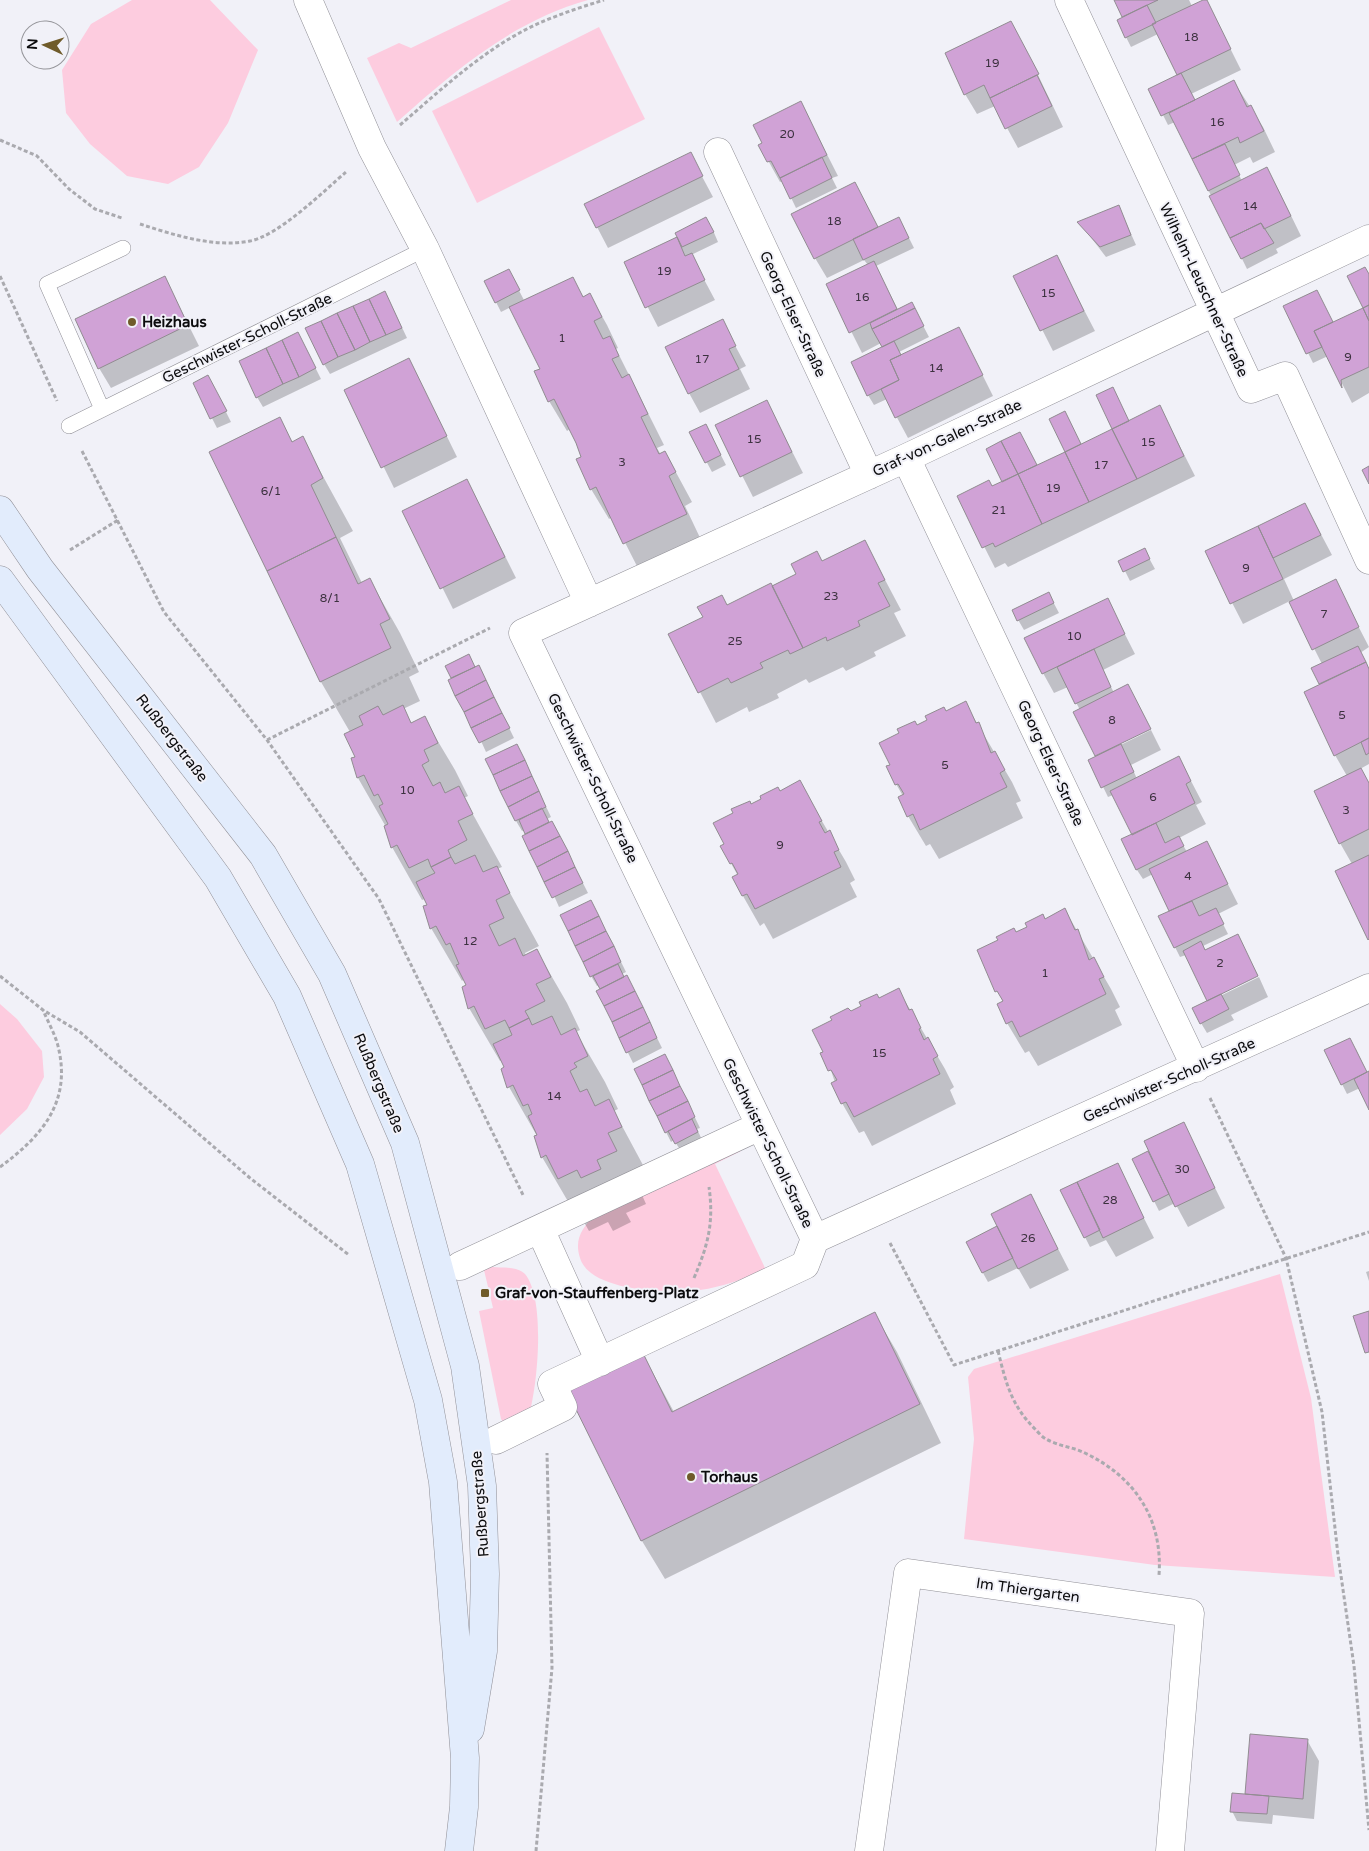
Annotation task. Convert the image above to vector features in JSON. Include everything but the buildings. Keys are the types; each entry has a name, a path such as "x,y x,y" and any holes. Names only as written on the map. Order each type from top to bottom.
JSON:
{"street":[{"path":"308,0 372,148 425,249 589,603"},
{"name":"Wilhelm-Leuschner-Straße","path":"1069,0 1251,389 1285,376 1369,560"},
{"name":"Georg-Elser-Straße","path":"718,152 869,475"},
{"name":"Graf-von-Galen-Straße","path":"523,633 906,458 1369,239"},
{"name":"Georg-Elser-Straße","path":"906,458 1196,1068"},
{"name":"Rußbergstraße","path":"0,510 40,569 263,855 332,974 405,1143 464,1366 482,1486 485,1574 483,1651 478,1691 464,1758"},
{"name":"Rußbergstraße","path":"0,580 218,878 286,996 360,1164 428,1400 443,1482 464,1758 464,1807 459,1851"},
{"name":"Geschwister-Scholl-Straße","path":"523,633 815,1239 1369,988"},
{"path":"460,1266 760,1126"},
{"path":"540,1229 600,1362"},
{"path":"496,1440 563,1406 552,1384 805,1265 815,1239"},
{"name":"Im Thiergarten","path":"869,1851 908,1573 1190,1612 1170,1851"}],"lane":[{"path":"102,409 47,284 123,248"},
{"name":"Geschwister-Scholl-Straße","path":"69,426 425,249"}],"path":[{"path":"0,140 37,156 69,189 95,210 168,233 217,242 251,241 287,222 446,85 487,55 534,26 604,0"},
{"path":"118,520 164,612 267,740 379,899 540,1229"},
{"path":"267,740 503,621 523,633"},
{"path":"0,976 43,1010 80,1032 250,1178 357,1261 372,1263 386,1256"},
{"path":"0,1167 25,1148 55,1110 62,1076 58,1046 43,1010"},
{"path":"1196,1068 1286,1258 1322,1412 1338,1555 1354,1666 1369,1830"},
{"path":"696,1155 709,1186 712,1208 710,1232 694,1279 694,1291 699,1315"},
{"path":"874,1212 954,1365 1369,1232"},
{"path":"998,1351 1008,1393 1023,1417 1045,1439 1085,1453 1118,1472 1136,1490 1154,1524 1160,1558 1157,1608"},
{"path":"535,1420 547,1445 552,1668 536,1851"}],"shaded area":[{"path":"132,0 210,0 258,50 228,123 199,167 168,184 127,176 90,144 66,113 62,70 70,70 70,57 91,24"},
{"path":"511,0 588,0 561,9 510,34 440,84 397,122 367,58 399,43 411,48"},
{"path":"599,27 645,119 477,203 432,111"},
{"path":"0,1004 17,1019 42,1051 44,1077 27,1109 0,1135"},
{"path":"738,1146 741,1151 715,1164 766,1270 717,1287 687,1291 652,1291 615,1284 599,1278 587,1269 580,1258 578,1245 580,1234 595,1215"},
{"path":"492,1267 514,1269 525,1274 531,1285 538,1319 536,1377 531,1407 528,1413 504,1423 501,1419 479,1311 493,1308 484,1270"},
{"path":"1280,1274 1311,1398 1335,1577 1155,1565 964,1539 974,1439 968,1377 974,1369"}],"place":[{"name":"Heizhaus","path":"132,322"},
{"name":"Graf-von-Stauffenberg-Platz","path":"485,1293"},
{"name":"Torhaus","path":"691,1477"}]}
